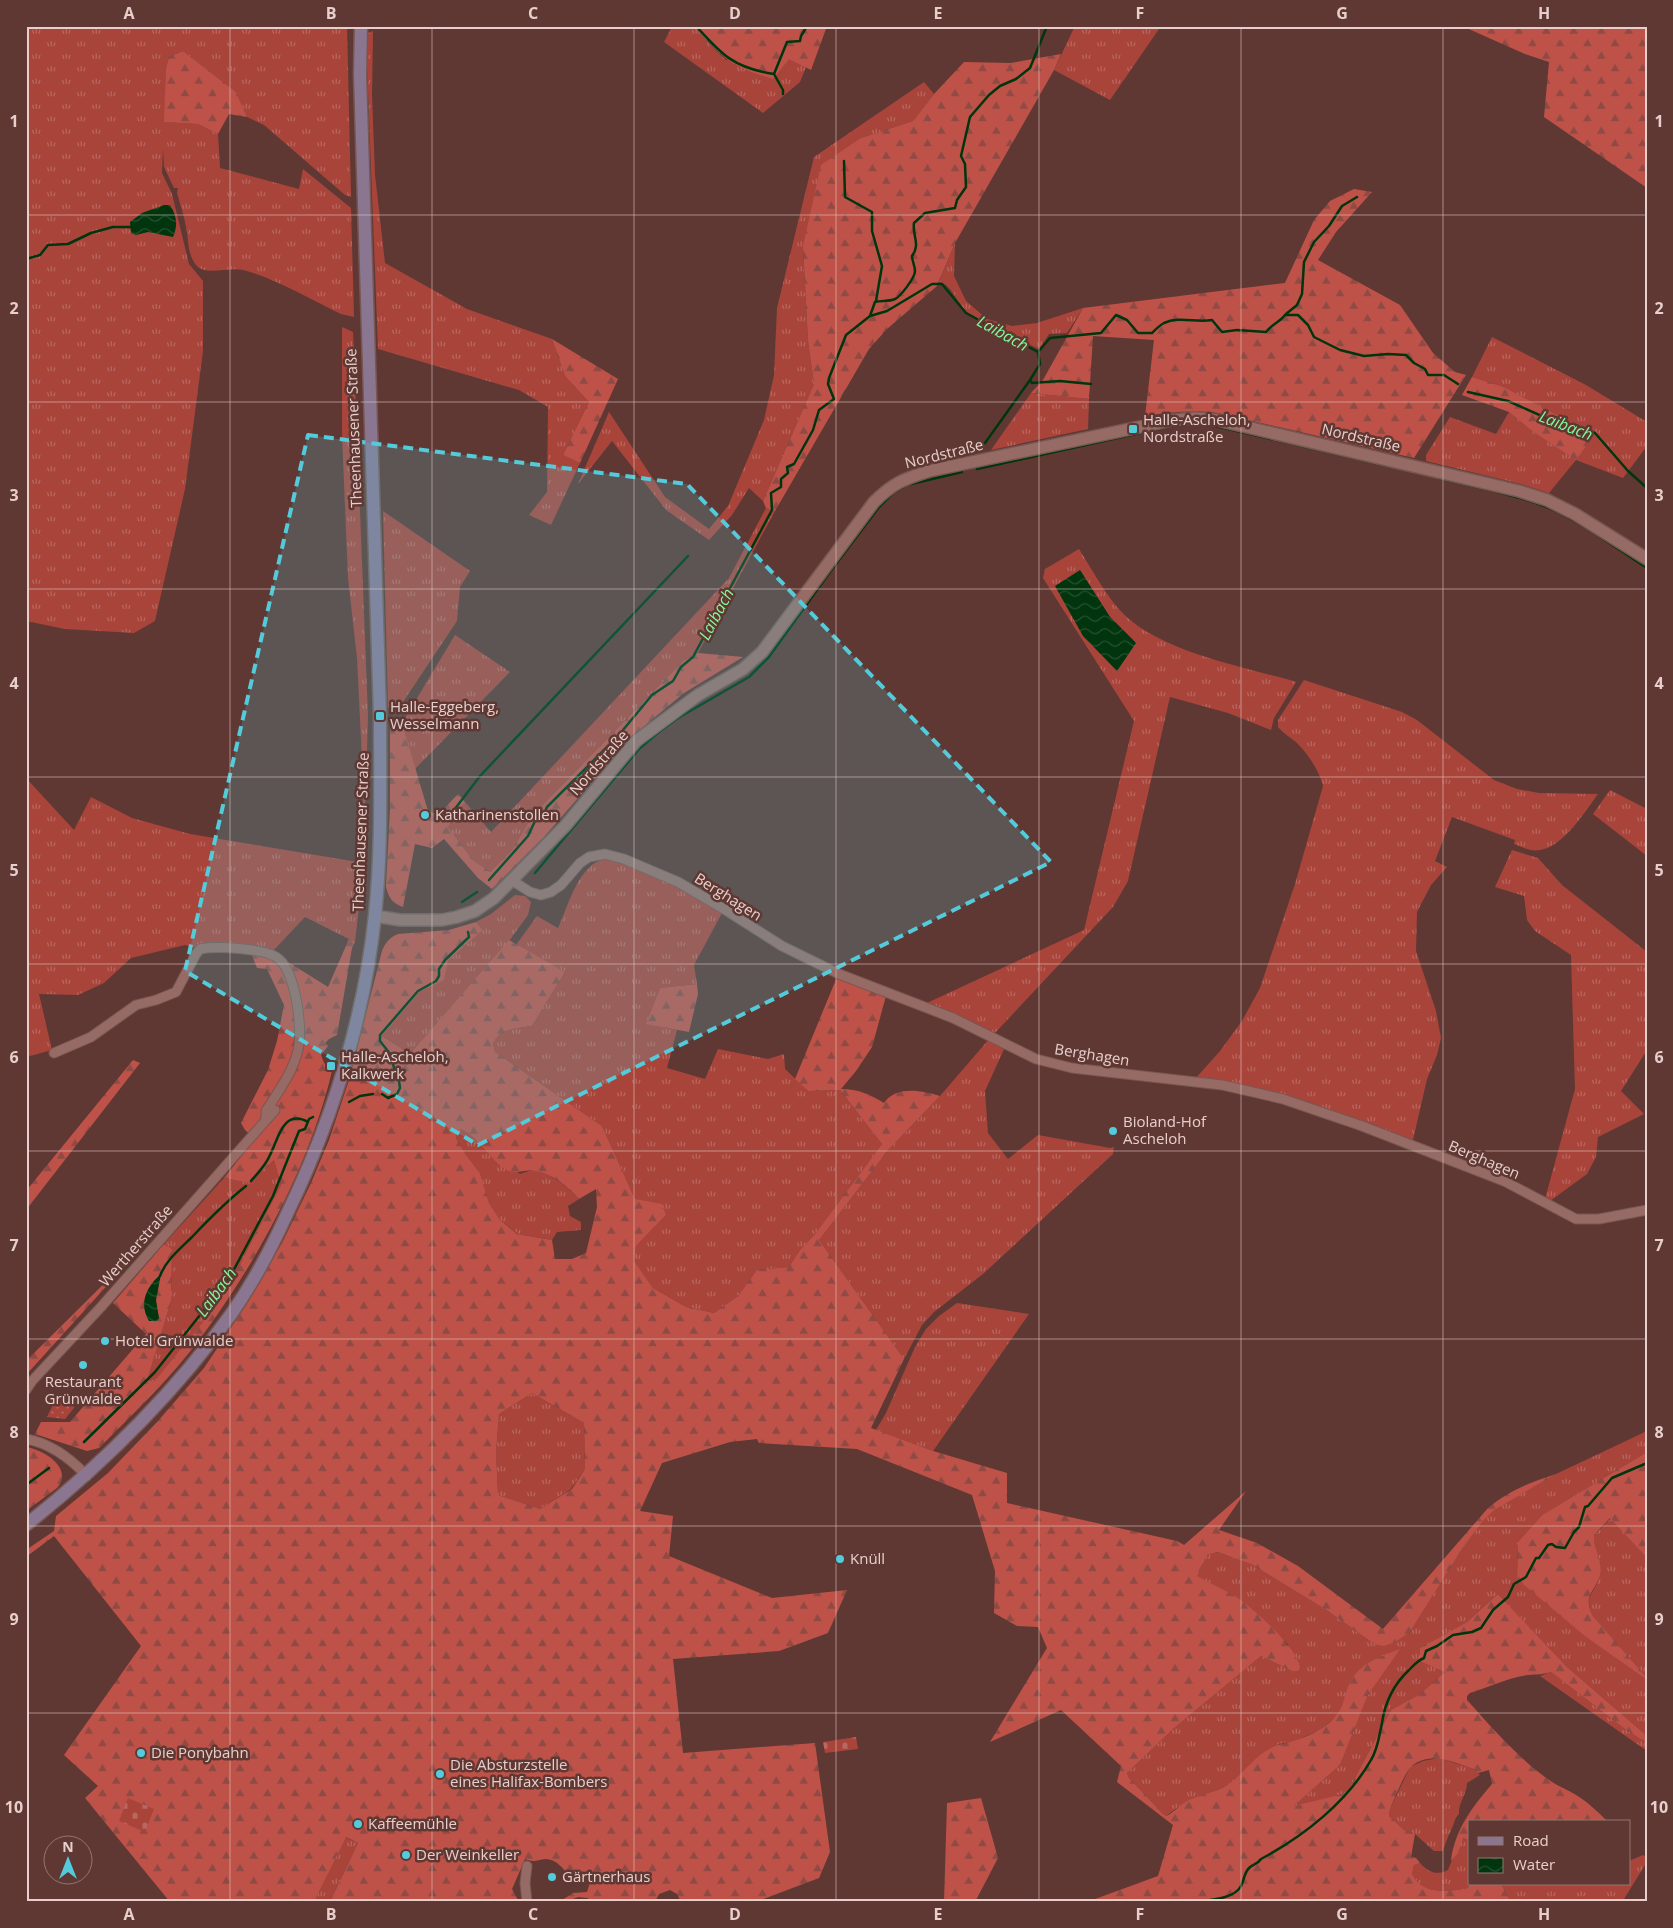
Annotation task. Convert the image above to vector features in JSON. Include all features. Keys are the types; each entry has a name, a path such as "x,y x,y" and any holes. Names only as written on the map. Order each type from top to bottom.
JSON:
{"main road":[{"name":"Theenhausener Straße","path":"26,1525 86,1476 120,1445 204,1351 234,1310 273,1244 321,1138 350,1048 363,991 375,916 379,858 380,716 363,213 360,74 361,26"}],"street":[{"name":"Nordstraße","path":"375,916 400,920 457,918 475,911 494,898 513,881 566,825 636,741 698,696 743,669 762,652 874,502 888,488 904,478 929,470 1173,420 1196,418 1216,420 1519,490 1547,500 1575,514 1647,559"},
{"name":"Berghagen","path":"513,881 530,892 541,895 551,892 560,885 580,863 589,857 605,854 624,859 678,882 782,946 839,974 953,1018 1036,1059 1072,1068 1222,1085 1284,1099 1362,1126 1504,1181 1576,1219 1599,1220 1647,1210"},
{"name":"Wertherstraße","path":"54,1053 91,1038 136,1004 156,1000 176,992 200,949 227,948 269,954 283,964 294,990 299,1039 295,1062 266,1111 266,1120"},
{"name":"Wertherstraße","path":"26,1390 275,1110"},
{"path":"26,1440 43,1443 55,1449 78,1466 86,1476"},
{"path":"526,1902 525,1883 527,1866"}],"highlighted area":[{"path":"308,435 687,484 1051,862 478,1145 185,971"}],"green space":[{"path":"26,26 347,26 351,197 345,195 264,125 247,117 236,92 183,51 169,57 166,68 165,122 198,124 218,134 220,168 299,189 303,169 351,208 354,317 341,314 281,284 256,274 238,269 213,271 198,267 190,253 177,193 178,188 174,188 164,167 163,148 162,173 172,194 189,264 203,281 203,351 185,489 155,621 134,633 65,629 26,621"},
{"path":"694,26 726,60 789,58 806,67 800,82 763,113 664,42 672,27"},
{"path":"694,26 827,26 811,70 789,59 773,79 747,70 728,60"},
{"path":"1075,26 1161,26 1110,100 1054,70"},
{"path":"1462,26 1647,26 1647,188 1544,117 1549,62 1525,54"},
{"path":"373,31 372,95 375,175 385,263 467,309 552,339 565,376 589,402 563,455 580,463 551,525 529,515 547,492 548,407 519,390 378,349 367,64 368,33"},
{"path":"183,51 236,92 247,117 229,114 218,134 198,124 164,122 166,68 169,57"},
{"path":"1061,54 1054,70 955,243 937,286 887,329 869,349 775,511 766,508 763,501 814,384 808,341 803,246 821,165 861,138 913,121 934,94 964,62 1011,63"},
{"path":"924,82 934,94 913,121 861,138 803,246 808,341 814,384 763,501 749,488 732,515 709,540 666,510 612,441 578,484 609,412 665,497 709,529 728,506 764,420 774,375 777,308 814,157"},
{"path":"1354,189 1372,192 1336,232 1318,260 1400,305 1433,353 1455,372 1466,375 1414,458 1218,413 1182,412 1145,416 1154,340 1093,336 1089,399 1031,393 1043,380 1083,308 1285,283 1314,220 1330,201"},
{"path":"955,243 954,276 966,301 987,319 1012,326 1037,323 1083,308 1067,333 1049,334 1039,349 993,328 967,312 951,290 939,282"},
{"path":"342,327 353,332 368,716 364,849 357,658 348,578 342,435"},
{"path":"1492,337 1586,385 1647,422 1647,446 1623,478 1576,460 1549,493 1521,484 1426,461 1426,455 1450,417 1496,434 1509,412 1532,431 1576,459 1593,436 1504,387 1472,377"},
{"path":"552,339 618,379 580,463 563,455 589,402 565,376"},
{"path":"1472,377 1504,387 1594,435 1576,460 1532,431 1509,412 1462,395"},
{"path":"1031,393 1089,399 1088,429 991,450"},
{"path":"766,508 775,511 698,653 683,661 533,815 512,850 490,872 473,860 448,827 465,802 491,832 729,578"},
{"path":"383,511 470,571 460,587 457,621 401,705 391,710 388,707"},
{"path":"1079,549 1117,607 1133,622 1153,635 1175,646 1200,655 1296,682 1274,718 1271,730 1228,713 1170,697 1128,881 1113,907 995,1033 927,1003 1084,930 1134,721 1043,578 1045,569","holes":["1080,570 1110,617 1135,642 1117,670"]},
{"path":"455,635 510,672 415,769 402,723"},
{"path":"698,653 743,657 684,693 631,737 544,837 492,889 478,878 444,839 432,848 415,844 403,907 392,900 386,887 390,809 390,726 394,723 402,723 428,811 438,815 458,794 465,802 448,827 473,860 490,872 512,850 533,815 683,661"},
{"path":"1304,680 1402,712 1417,720 1494,780 1517,789 1539,793 1598,794 1565,836 1557,843 1540,850 1523,848 1514,844 1515,840 1452,817 1435,861 1447,867 1431,885 1417,912 1416,951 1436,1011 1441,1038 1437,1055 1427,1079 1413,1140 1365,1124 1195,1079 1220,1051 1242,1021 1260,988 1295,884 1323,786 1319,774 1309,757 1296,742 1278,727 1278,720"},
{"path":"26,778 74,830 91,797 132,818 190,834 364,863 355,942 305,917 272,952 196,948 185,945 131,958 104,983 78,995 39,994 52,1050 26,1057"},
{"path":"1610,790 1647,809 1647,856 1593,814"},
{"path":"1512,850 1538,858 1562,885 1647,952 1647,1050 1621,1091 1644,1114 1598,1137 1596,1157 1587,1174 1550,1201 1545,1199 1575,1089 1571,955 1535,931 1527,920 1524,896 1495,887"},
{"path":"604,859 650,874 722,913 694,965 697,984 660,988 647,1023 677,1030 667,1068 705,1079 718,1049 768,1059 784,1054 785,1069 808,1091 840,1090 882,1144 789,1267 757,1270 738,1296 714,1313 686,1307 653,1288 633,1260 636,1246 666,1215 635,1199 602,1126 495,1052 493,1044 504,1032 532,1026 565,972 516,945 537,916 558,928 571,896 584,873 596,862"},
{"path":"515,895 525,896 531,902 528,915 509,941 410,1054 382,1036 420,992 443,980 448,961 483,930 476,922 491,914"},
{"path":"476,922 483,930 448,961 444,980 420,992 382,1036 410,1054 509,940 565,972 532,1026 504,1032 493,1044 495,1052 602,1126 635,1199 662,1204 666,1215 636,1246 634,1261 653,1288 686,1307 714,1313 738,1296 757,1270 789,1267 882,1144 840,1090 808,1091 795,1079 837,977 886,996 872,1047 841,1089 863,1093 884,1103 889,1097 910,1091 940,1096 889,1149 819,1240 904,1359 871,1428 933,1451 1007,1473 1007,1503 1177,1541 1184,1545 1246,1491 1219,1530 1257,1543 1298,1566 1383,1629 1488,1508 1504,1496 1520,1488 1556,1474 1494,1510 1483,1521 1462,1549 1410,1632 1395,1642 1384,1646 1374,1644 1328,1611 1253,1565 1218,1552 1207,1555 1197,1576 1235,1596 1263,1619 1292,1650 1300,1668 1298,1671 1292,1671 1261,1656 1173,1729 1127,1773 1129,1778 1163,1814 1166,1816 1185,1802 1227,1785 1259,1756 1271,1748 1303,1738 1321,1729 1339,1711 1356,1673 1373,1660 1400,1649 1368,1695 1340,1765 1294,1806 1347,1793 1391,1710 1420,1694 1445,1672 1420,1661 1420,1648 1467,1622 1498,1594 1567,1667 1647,1736 1645,1742 1625,1729 1551,1672 1506,1680 1470,1693 1467,1696 1467,1700 1507,1744 1529,1764 1552,1782 1585,1801 1606,1820 1468,1820 1468,1840 1463,1838 1458,1853 1451,1861 1460,1829 1471,1810 1492,1784 1489,1770 1478,1773 1474,1769 1450,1761 1426,1759 1418,1762 1409,1770 1390,1809 1389,1816 1404,1830 1415,1834 1411,1857 1416,1858 1420,1863 1414,1865 1412,1874 1420,1884 1437,1890 1450,1891 1468,1888 1468,1886 1502,1886 1511,1902 1087,1902 1158,1876 1173,1825 1117,1782 1121,1766 1061,1710 990,1742 1047,1648 1038,1627 1017,1626 994,1613 995,1571 972,1495 857,1449 759,1443 757,1439 730,1442 662,1463 640,1511 673,1516 669,1556 772,1598 847,1590 828,1633 779,1651 673,1659 683,1753 815,1743 830,1852 819,1878 755,1902 681,1902 677,1894 670,1890 659,1894 655,1902 596,1902 578,1897 565,1902 559,1902 573,1893 587,1892 591,1879 569,1876 565,1870 550,1859 534,1861 525,1859 512,1889 519,1902 330,1902 358,1843 346,1837 314,1902 170,1902 85,1798 98,1786 64,1755 141,1646 54,1536 26,1557 26,1550 54,1531 56,1516 108,1473 158,1421 204,1368 242,1311 282,1243 329,1140 350,1077 382,951 386,943 398,934 449,930","holes":["461,1129 468,1133 501,1167 507,1170 547,1174 564,1185 579,1199 596,1189 597,1207 586,1253 572,1259 555,1259 552,1240 517,1234 500,1220 489,1203 480,1173 456,1138 456,1133","532,1393 584,1423 585,1469 572,1489 540,1509 498,1495 496,1452 499,1414"]},
{"path":"349,939 355,942 352,948 337,1035 325,1043 328,1046 321,1055 324,1063 332,1071 322,1106 310,1141 280,1210 243,1275 202,1336 178,1366 99,1448 87,1451 35,1434 41,1422 70,1422 146,1334 113,1303 164,1244 172,1249 171,1301 147,1381 155,1381 205,1319 238,1268 281,1185 274,1160 249,1183 224,1178 255,1139 245,1130 241,1123 268,1070 277,1041 284,1005 267,969 257,968 251,953 272,952 328,987"},
{"path":"697,984 698,994 689,1032 646,1024 660,988"},
{"path":"990,1038 1005,1047 985,1091 988,1133 1008,1159 1038,1135 1110,1148 1114,1147 1113,1154 983,1274 934,1312 922,1325 904,1359 819,1240 889,1149 940,1096"},
{"path":"133,1060 140,1063 26,1210 26,1191"},
{"path":"461,1129 520,1174 538,1171 558,1180 570,1190 579,1199 568,1206 570,1216 581,1222 581,1230 557,1232 552,1240 518,1234 500,1220 489,1203 480,1173 456,1138 456,1133"},
{"path":"274,1160 281,1185 238,1268 205,1319 155,1382 147,1381 171,1301 172,1249 164,1244 224,1178 249,1183"},
{"path":"151,1237 26,1375 26,1361"},
{"path":"957,1303 1029,1314 933,1451 876,1430 886,1413 915,1347 926,1329 939,1316"},
{"path":"68,1393 76,1399 74,1408 65,1419 47,1417 57,1396 64,1399"},
{"path":"532,1393 584,1423 585,1469 571,1489 540,1509 498,1495 496,1452 499,1414"},
{"path":"1647,1431 1647,1452 1542,1515 1518,1542 1517,1578 1585,1635 1647,1680 1647,1736 1567,1667 1498,1594 1467,1622 1420,1648 1445,1672 1420,1694 1391,1710 1347,1793 1293,1807 1340,1765 1368,1695 1399,1649 1347,1692 1339,1714 1320,1730 1292,1742 1279,1744 1229,1784 1211,1793 1185,1802 1166,1816 1129,1778 1127,1773 1173,1729 1261,1656 1292,1671 1288,1644 1236,1597 1196,1576 1207,1555 1218,1552 1253,1565 1328,1611 1374,1644 1410,1632 1462,1549 1493,1510 1556,1474"},
{"path":"26,1447 41,1452 55,1461 62,1474 57,1488 26,1511"},
{"path":"1647,1452 1647,1558 1610,1518 1594,1535 1601,1570 1598,1581 1590,1594 1589,1604 1593,1616 1647,1680 1585,1636 1517,1579 1518,1542 1542,1515"},
{"path":"1611,1518 1647,1558 1647,1678 1593,1616 1590,1609 1590,1599 1598,1581 1600,1569 1594,1535"},
{"path":"1551,1672 1625,1729 1645,1742 1647,1740 1647,1751 1540,1676"},
{"path":"856,1737 858,1749 825,1753 823,1742"},
{"path":"1439,1758 1474,1769 1480,1775 1467,1783 1459,1814 1455,1819 1443,1851 1434,1851 1415,1834 1404,1830 1389,1816 1390,1809 1410,1767 1423,1761"},
{"path":"128,1798 154,1809 145,1832 119,1821"},
{"path":"981,1798 998,1858 975,1902 944,1902 947,1803"},
{"path":"345,1837 358,1843 330,1902 314,1902"},
{"path":"1462,1838 1468,1840 1468,1888 1450,1891 1437,1890 1425,1887 1419,1883 1412,1874 1414,1865 1420,1863 1429,1871 1436,1873 1448,1870"},
{"path":"1643,1855 1647,1858 1647,1866 1645,1865 1624,1899 1626,1902 1511,1902 1502,1886 1630,1886 1630,1861"}],"water":[{"path":"164,205 170,205 174,213 176,228 173,237 148,232 136,235 131,233 130,222 142,213"},
{"path":"1080,570 1110,617 1136,643 1117,671 1083,636 1055,586"},
{"path":"161,1274 156,1300 159,1318 157,1321 149,1321 144,1308 144,1301 148,1289"}],"waterway":[{"path":"696,26 730,59 749,68 774,74"},
{"name":"Laibach","path":"783,94 783,90 774,74 787,42 800,41 807,26"},
{"name":"Laibach","path":"870,316 875,302 897,298 913,278 915,271 912,256 916,248 914,223 925,213 955,208 957,200 966,187 965,164 961,156 970,117 989,95 1000,86 1016,79 1030,68 1047,26"},
{"name":"Laibach","path":"844,161 845,197 872,212 872,231 882,266 876,301"},
{"name":"Laibach","path":"1286,314 1297,305 1302,294 1304,262 1314,242 1329,226 1342,206 1357,197"},
{"path":"26,259 40,255 48,245 68,244 91,233 113,227 130,227"},
{"name":"Laibach","path":"489,880 528,836 535,821 544,814 547,807 618,736 652,695 673,681 681,667 693,657 772,510 771,493 781,487 781,479 788,473 787,467 794,464 813,430 819,410 834,399 828,384 829,378 846,335 870,316 887,311 932,284 942,284 966,313 1038,352 1050,338 1101,333 1116,315 1127,320 1138,333 1152,333 1164,323 1176,320 1212,320 1222,332 1237,330 1266,332 1285,315 1298,315 1308,325 1314,337 1340,350 1364,356 1406,355 1414,363 1425,369 1428,375 1444,375 1458,384"},
{"name":"Laibach","path":"1038,352 1040,364 1030,380 1032,383 1060,381 1091,384"},
{"path":"980,450 1030,380"},
{"name":"Laibach","path":"1468,392 1508,401 1580,433 1589,431 1595,433 1628,471 1647,488"},
{"path":"977,469 1172,426 1196,424 1215,426 1388,466"},
{"path":"535,873 639,749 678,718 749,677 769,657 879,507 893,493 907,485 962,472"},
{"path":"1439,478 1506,494 1544,506 1584,526 1647,568"},
{"path":"451,814 480,776 688,556"},
{"name":"Laibach","path":"462,902 477,892"},
{"name":"Laibach","path":"394,1068 391,1055 380,1041 380,1035 418,991 436,981 439,976 439,969 445,960 469,937 468,932"},
{"name":"Laibach","path":"382,1094 388,1098 397,1094 400,1088 399,1081"},
{"name":"Laibach","path":"349,1102 360,1096 373,1094"},
{"name":"Laibach","path":"84,1442 155,1372 230,1277 273,1196 299,1131 305,1129 309,1119 313,1117"},
{"path":"251,1181 262,1169 287,1122 293,1119 308,1122"},
{"path":"160,1276 174,1255 218,1210 246,1186"},
{"path":"1193,1902 1226,1897 1237,1891 1249,1868 1293,1840 1337,1804 1350,1790 1373,1756 1388,1701 1394,1688 1403,1676 1419,1660 1424,1658 1426,1651 1453,1635 1472,1632 1481,1628 1493,1610 1508,1597 1514,1584 1526,1577 1536,1558 1539,1558 1548,1545 1552,1544 1556,1547 1565,1548 1579,1527 1585,1507 1588,1506 1612,1478 1647,1463"},
{"name":"Laibach","path":"26,1485 49,1468"}],"place":[{"name":"Halle-Ascheloh, Nordstraße","path":"1133,429"},
{"name":"Halle-Eggeberg, Wesselmann","path":"380,716"},
{"name":"Katharinenstollen","path":"425,815"},
{"name":"Halle-Ascheloh, Kalkwerk","path":"331,1066"},
{"name":"Bioland-Hof Ascheloh","path":"1113,1131"},
{"name":"Hotel Grünwalde","path":"105,1341"},
{"name":"Restaurant Grünwalde","path":"83,1365"},
{"name":"Knüll","path":"840,1559"},
{"name":"Die Ponybahn","path":"141,1753"},
{"name":"Die Absturzstelle eines Halifax-Bombers","path":"440,1774"},
{"name":"Kaffeemühle","path":"358,1824"},
{"name":"Der Weinkeller","path":"406,1855"},
{"name":"Gärtnerhaus","path":"552,1877"}]}
